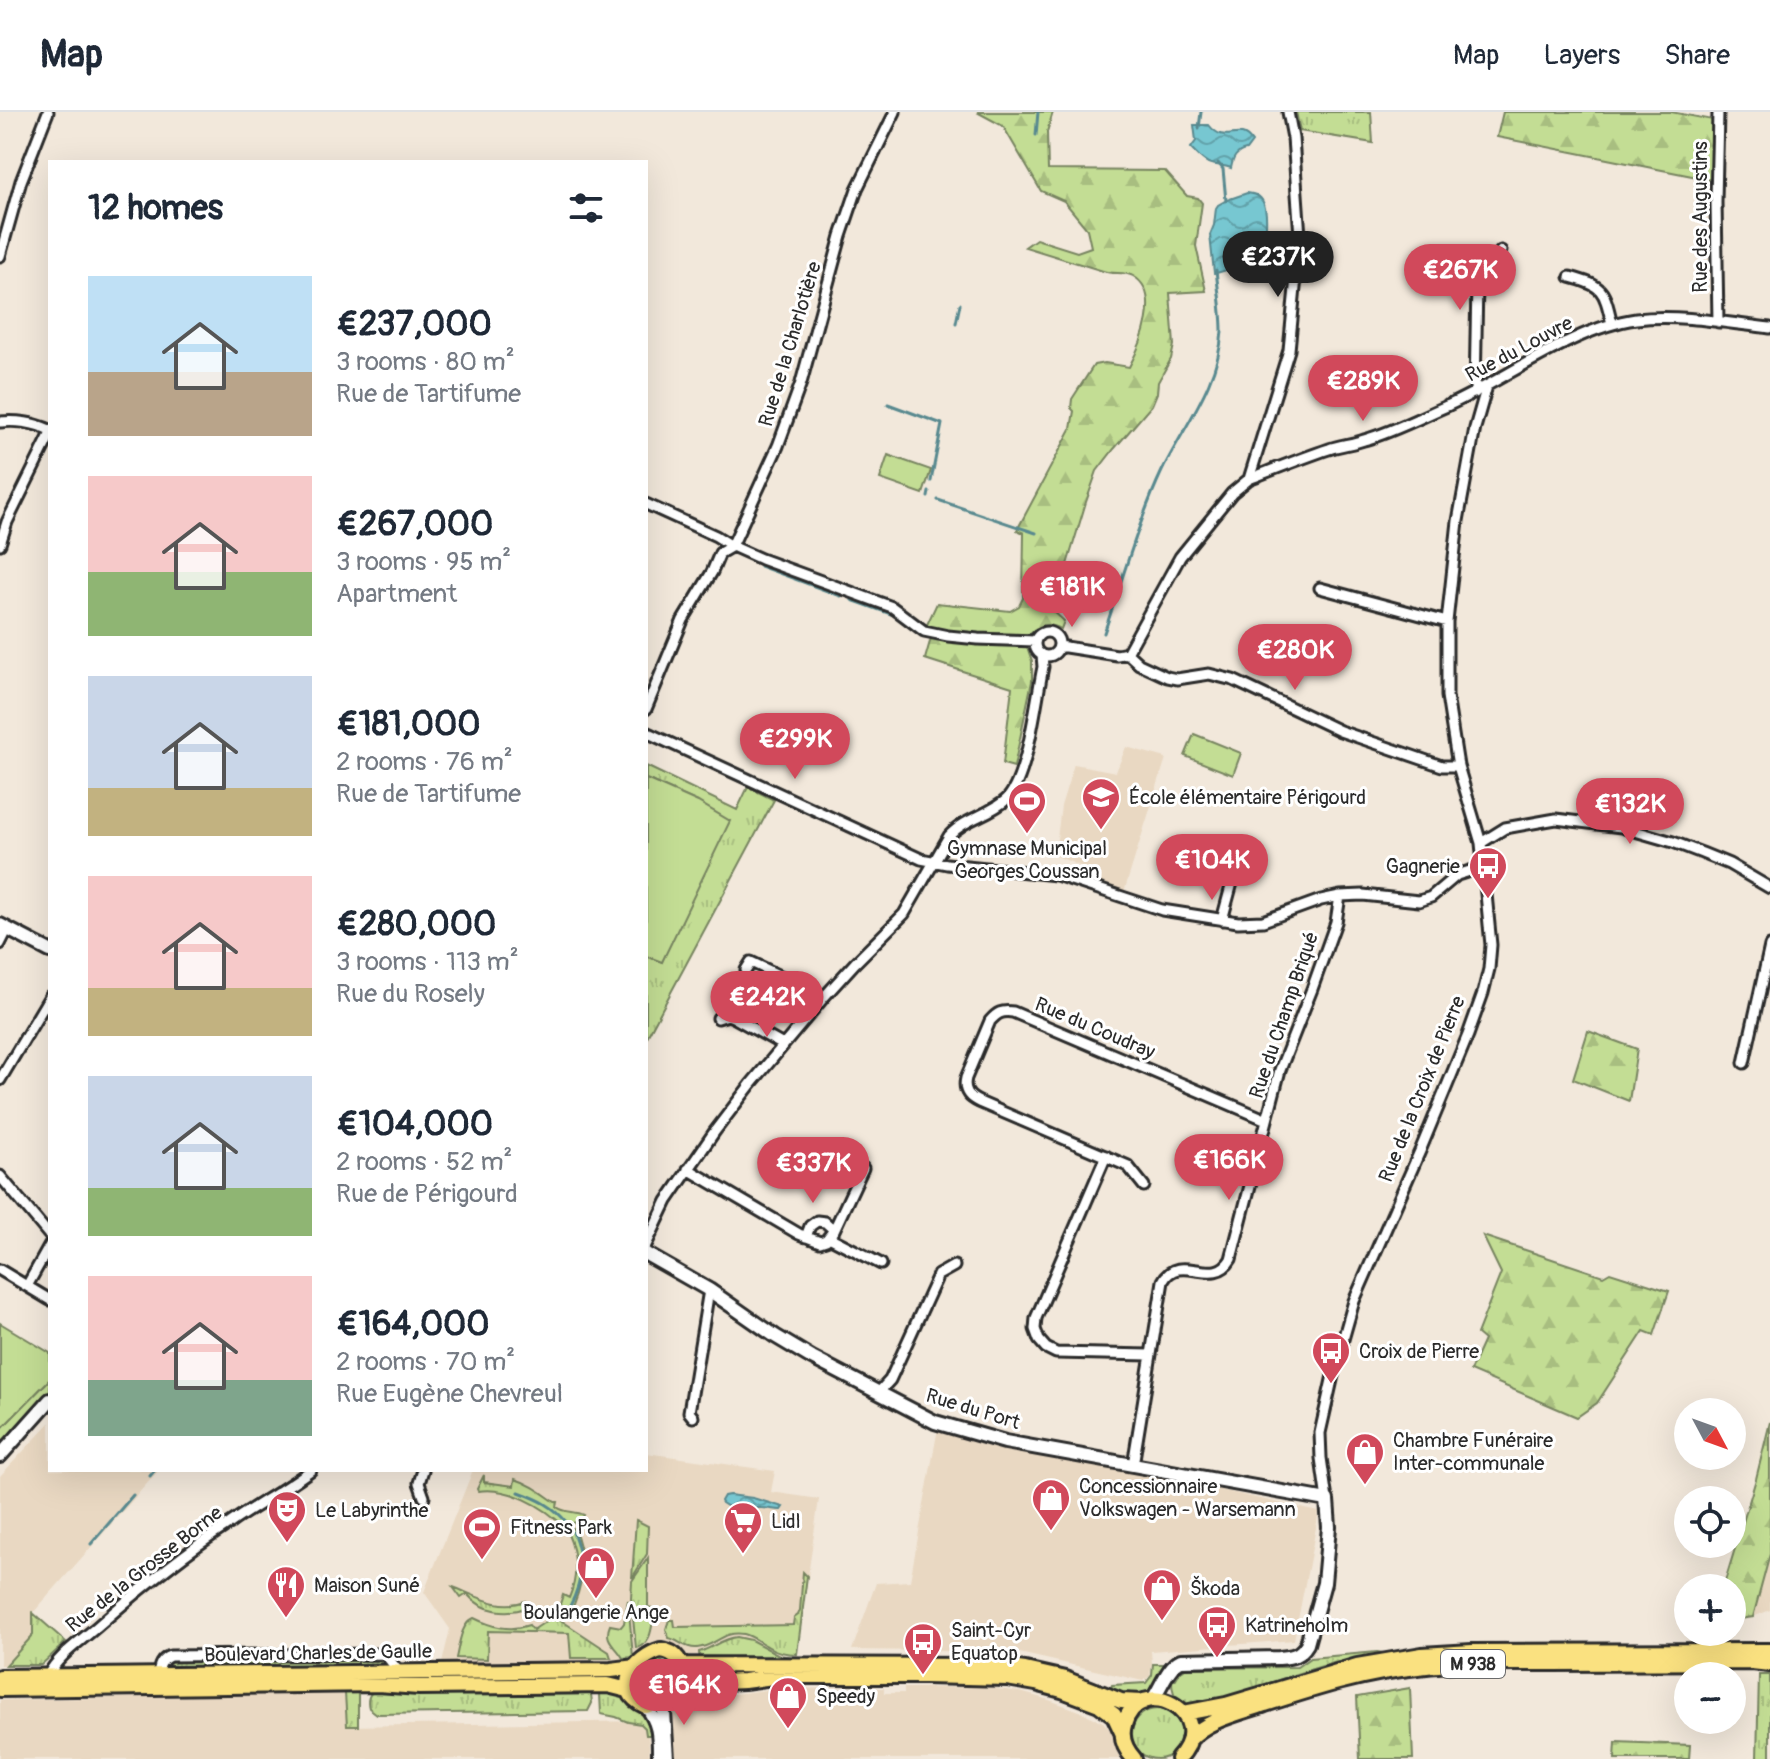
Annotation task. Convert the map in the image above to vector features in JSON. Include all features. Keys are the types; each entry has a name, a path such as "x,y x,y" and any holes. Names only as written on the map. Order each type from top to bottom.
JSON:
{"main road":[{"path":"661,1650 673,1654 681,1665 681,1676 675,1684 651,1705 646,1706 634,1699 628,1690 628,1681 636,1667 650,1654 661,1650"},
{"name":"M 938","path":"1184,1713 1226,1705 1357,1666 1422,1655 1472,1652 1770,1651"},
{"name":"M 938","path":"1185,1752 1197,1731 1205,1726 1341,1681 1417,1667 1510,1663 1770,1664"},
{"path":"681,1665 994,1666 1025,1670 1065,1679 1121,1701 1171,1703 1184,1713 1190,1731 1185,1752"},
{"name":"Boulevard Charles de Gaulle","path":"0,1677 611,1670 636,1667"},
{"path":"675,1684 781,1676 1007,1678 1049,1686 1099,1704 1114,1715 1126,1750 1133,1759"},
{"name":"Boulevard Charles de Gaulle","path":"0,1689 378,1684 408,1687 608,1685 628,1690"},
{"path":"1122,1732 1128,1713 1148,1700"}],"street":[{"path":"0,256 21,181 48,112"},
{"name":"Rue de la Charlotière","path":"648,704 683,620 720,553 732,546 778,446 796,396 857,189 895,112"},
{"path":"1127,653 1180,557 1232,493 1249,479 1289,350 1300,236 1293,138 1288,112"},
{"name":"Rue des Augustins","path":"1718,112 1718,322"},
{"path":"1475,393 1477,282 1501,251"},
{"path":"1570,277 1592,283 1603,292 1612,324"},
{"name":"Rue du Louvre","path":"1249,479 1332,447 1365,440 1475,393 1536,358 1612,324 1663,318 1770,328"},
{"name":"Rue de la Croix de Pierre","path":"1148,1700 1167,1677 1172,1665 1181,1660 1294,1657 1303,1652 1307,1644 1324,1583 1329,1527 1320,1433 1331,1385 1354,1301 1426,1138 1483,993 1491,945 1481,843 1458,766 1447,696 1447,622 1458,521 1475,428 1487,386"},
{"path":"0,422 42,426 48,430"},
{"path":"0,544 7,522 48,436"},
{"path":"648,505 761,559 892,607 924,631 978,639 1035,641"},
{"path":"1320,588 1447,622"},
{"path":"648,1241 667,1201 715,1131 824,997 904,914 955,829 1004,801 1020,779 1043,667 1042,655 1035,648 1035,641 1040,634 1048,632 1055,635 1059,646"},
{"path":"1059,646 1117,655 1127,653 1149,670 1177,679 1209,674 1233,680 1340,731 1442,766 1458,766"},
{"path":"1042,655 1053,655 1059,646"},
{"path":"648,733 909,853 935,862 1056,875 1162,910 1222,920 1263,921 1340,896 1363,895 1419,901 1431,897 1457,875 1483,867"},
{"path":"1481,843 1505,828 1556,819 1621,827 1673,842 1729,864 1770,888"},
{"path":"1222,920 1240,853"},
{"name":"Rue du Champ Briqué","path":"1133,1465 1161,1287 1166,1274 1180,1268 1216,1272 1225,1268 1231,1259 1280,1070 1336,922 1340,896"},
{"path":"0,944 4,927 48,950"},
{"path":"1744,1063 1770,946"},
{"path":"746,970 751,962 824,997"},
{"path":"0,1080 48,1003"},
{"name":"Rue du Coudray","path":"1144,1186 1128,1166 969,1096 965,1088 966,1078 990,1021 997,1013 1013,1012 1267,1120"},
{"path":"718,1018 733,1017 783,1045"},
{"path":"1106,1156 1036,1318 1035,1329 1042,1344 1056,1353 1150,1355"},
{"path":"688,1169 820,1242 831,1233 863,1168"},
{"path":"0,1176 48,1234"},
{"path":"806,1237 810,1226 817,1221 825,1222 831,1233 881,1264"},
{"path":"27,1286 48,1249"},
{"name":"Rue du Port","path":"648,1255 709,1290 812,1358 924,1417 1005,1442 1327,1500"},
{"path":"879,1392 890,1380 938,1275 954,1266"},
{"path":"0,1270 48,1299"},
{"path":"693,1417 689,1412 709,1290"},
{"path":"0,1456 48,1402"},
{"path":"30,1424 48,1410"},
{"name":"Rue de la Grosse Borne","path":"47,1677 58,1660 134,1594 186,1554 308,1472"},
{"path":"422,1472 419,1483 424,1497"},
{"path":"1167,1677 1171,1703"},
{"path":"663,1696 667,1759"},
{"path":"646,1706 656,1720 659,1732 659,1759"}],"shaded area":[{"name":"École élémentaire Périgourd","path":"1126,747 1166,758 1124,892 1091,880 1093,872 1055,855 1061,806 1074,764 1116,772"},
{"path":"48,1425 48,1472 157,1472 33,1613 33,1635 6,1665 0,1665 0,1476"},
{"path":"938,1428 1319,1512 1294,1640 1151,1651 1150,1676 1143,1681 1015,1652 852,1650 876,1583 910,1581"},
{"path":"648,1453 775,1471 771,1492 819,1499 797,1653 442,1663 450,1629 424,1592 472,1472 648,1472"},
{"path":"1770,1554 1770,1610 1753,1617"},
{"path":"984,1687 1049,1700 1103,1722 1111,1731 1120,1759 674,1759 674,1703 680,1696 772,1689 884,1688 884,1693 904,1693 904,1688"},
{"path":"345,1693 347,1726 647,1721 650,1759 0,1759 0,1700"}],"green space":[{"path":"977,112 1053,112 1047,132 1048,170 1165,171 1187,196 1198,198 1202,203 1196,246 1206,291 1170,293 1174,345 1171,359 1158,382 1152,405 1097,471 1053,611 1064,621 1061,629 1050,625 1040,626 1025,641 1032,661 1032,681 1014,767 1003,764 1012,687 925,659 931,638 924,631 937,603 1010,611 1019,606 1023,598 1024,533 1017,530 1071,429 1072,399 1094,365 1105,363 1129,367 1139,346 1148,306 1142,284 1133,276 1107,272 1025,247 1036,239 1077,252 1091,247 1087,229 1064,201 1041,191 1003,126"},
{"path":"1296,112 1371,112 1373,143 1300,131"},
{"path":"1503,112 1671,112 1713,120 1712,180 1497,137"},
{"path":"888,455 931,470 923,494 880,479"},
{"path":"1194,734 1241,753 1233,775 1185,756"},
{"path":"648,767 737,810 748,787 774,800 648,1035 648,957 662,962 698,802 648,780"},
{"path":"648,780 698,802 730,821 662,962 648,957"},
{"path":"1588,1031 1637,1049 1629,1101 1573,1079"},
{"path":"1483,1236 1603,1276 1610,1272 1669,1291 1654,1335 1644,1331 1597,1403 1577,1417 1470,1371 1484,1340 1477,1334 1501,1273"},
{"path":"0,1323 48,1352 48,1381 0,1430"},
{"path":"48,1381 48,1397 0,1449 0,1430"},
{"path":"1770,1422 1770,1554 1753,1617 1746,1618 1746,1574 1727,1574 1732,1558 1746,1558 1746,1512"},
{"path":"484,1475 484,1482 514,1486 515,1479 521,1481 558,1502 560,1509 584,1515 565,1528 525,1499 501,1492 478,1491"},
{"path":"636,1520 648,1526 647,1554 632,1578"},
{"path":"574,1528 581,1551 582,1572 578,1594 569,1615 560,1604 563,1595 569,1598 574,1581 575,1556 567,1532"},
{"path":"648,1558 648,1607 655,1609 649,1637 636,1648 632,1581"},
{"path":"803,1572 807,1576 797,1654 778,1651 750,1636 737,1633 697,1648 669,1638 666,1629 669,1620 674,1620 675,1627 793,1625 800,1610"},
{"path":"453,1587 498,1603 525,1601 528,1607 512,1611 488,1608 467,1594 461,1598"},
{"path":"628,1600 633,1657 623,1658 609,1639 608,1630 610,1625 621,1627 624,1623"},
{"path":"33,1613 66,1642 41,1665 6,1665 33,1635"},
{"path":"550,1613 609,1652 611,1658 571,1658 569,1633 488,1631 487,1659 456,1658 463,1630 474,1618 501,1628 529,1625 533,1630 548,1620 545,1614"},
{"path":"737,1637 751,1640 779,1655 802,1659 700,1663 699,1652"},
{"path":"1377,1652 1389,1654 1321,1667 1201,1706 1182,1703 1176,1698 1173,1688 1172,1680 1185,1668 1297,1667 1310,1658"},
{"path":"201,1659 379,1660 385,1668 168,1670 170,1663"},
{"path":"659,1660 672,1672 661,1686 647,1695 638,1688 638,1680"},
{"path":"1153,1664 1165,1664 1153,1691 1139,1697 1110,1691 1112,1685 1146,1683 1152,1675"},
{"path":"1759,1675 1770,1675 1770,1759 1757,1759"},
{"path":"1410,1688 1413,1759 1360,1759 1357,1697"},
{"path":"585,1689 591,1694 592,1703 588,1711 377,1714 368,1703 370,1695 376,1690"},
{"path":"605,1690 615,1691 646,1713 651,1718 653,1735 646,1735 641,1724 601,1714 600,1694"},
{"path":"345,1693 358,1693 358,1726 347,1726"},
{"path":"1157,1709 1175,1716 1182,1734 1175,1752 1157,1759 1139,1752 1132,1734 1139,1716"},
{"path":"1616,1742 1690,1745 1689,1759 1615,1759"}],"water":[{"path":"1194,125 1209,125 1226,135 1242,134 1252,142 1236,156 1231,168 1211,164 1191,148 1196,141"},
{"path":"1247,193 1260,198 1265,208 1266,233 1262,251 1251,266 1214,273 1210,235 1216,208 1227,200"},
{"path":"729,1495 783,1507 781,1510 733,1509 721,1501"}],"waterway":[{"path":"1036,135 1038,112"},
{"path":"1199,128 1201,112"},
{"path":"1218,163 1223,169 1226,201"},
{"path":"1104,633 1154,490 1199,404 1214,368 1222,331 1216,270"},
{"path":"956,323 960,304"},
{"path":"888,404 942,424 931,481"},
{"path":"928,497 929,492"},
{"path":"938,500 1036,533"},
{"path":"760,566 841,596"},
{"path":"852,600 891,614"},
{"path":"150,1476 153,1472"},
{"path":"519,1492 545,1504 567,1523"},
{"path":"91,1544 133,1495"},
{"path":"570,1606 581,1569 573,1532"}],"place":[{"name":"École élémentaire Périgourd","path":"1101,831"},
{"name":"Gymnase Municipal Georges Coussan","path":"1027,835"},
{"name":"Gagnerie","path":"1488,900"},
{"name":"Croix de Pierre","path":"1331,1385"},
{"name":"Chambre Funéraire Inter-communale","path":"1365,1486"},
{"name":"Concessionnaire Volkswagen - Warsemann","path":"1051,1532"},
{"name":"Le Labyrinthe","path":"287,1544"},
{"name":"Lidl","path":"743,1555"},
{"name":"Fitness Park","path":"482,1561"},
{"name":"Boulangerie Ange","path":"596,1600"},
{"name":"Maison Suné","path":"286,1619"},
{"name":"Škoda","path":"1162,1622"},
{"name":"Katrineholm","path":"1217,1659"},
{"name":"Saint-Cyr Equatop","path":"923,1676"},
{"name":"Speedy","path":"788,1730"}]}
